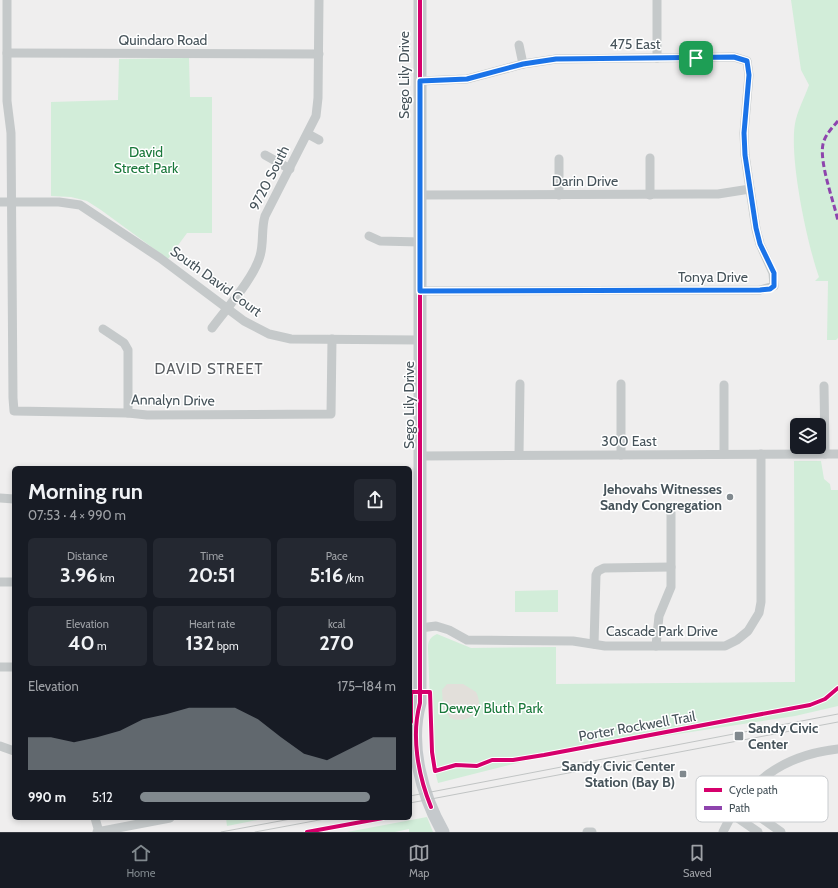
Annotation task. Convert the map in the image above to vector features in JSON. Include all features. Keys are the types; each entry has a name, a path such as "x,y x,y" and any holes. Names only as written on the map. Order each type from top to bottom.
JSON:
{"main road":[{"name":"Sego Lily Drive","path":"420,0 420,456 416,497 420,628 415,703 415,774 443,832"},
{"name":"Sego Lily Drive","path":"415,703 424,716 426,755 430,781 438,805 452,832"}],"street":[{"path":"7,0 7,53 12,202"},
{"name":"9720 South","path":"212,328 256,267 261,254 262,224 265,216 308,134 318,107 319,0"},
{"path":"657,0 657,58"},
{"path":"519,45 523,64"},
{"name":"Quindaro Road","path":"7,53 319,54"},
{"name":"475 East","path":"420,81 467,79 540,60 573,58 734,57 747,61"},
{"name":"Tonya Drive","path":"420,291 770,289 774,286 775,277 760,244 744,145 749,75 747,61"},
{"path":"308,134 319,140"},
{"path":"265,155 290,169"},
{"path":"650,158 650,195"},
{"path":"559,159 559,195"},
{"name":"Darin Drive","path":"420,195 718,194 750,189"},
{"name":"South David Court","path":"0,202 59,202 80,205 96,213 244,321 269,334 291,339 332,339"},
{"name":"Annalyn Drive","path":"12,202 14,411 128,413 147,415 331,414 332,339"},
{"path":"369,236 380,241 420,242"},
{"path":"103,329 124,343 128,350 128,413"},
{"path":"332,339 420,340"},
{"path":"519,455 520,384"},
{"path":"621,384 621,455"},
{"path":"724,385 724,454"},
{"path":"824,386 824,418"},
{"name":"Cascade Park Drive","path":"420,628 436,626 449,630 467,640 574,641 594,644 656,646 725,646 737,640 748,631 759,613 761,454"},
{"name":"300 East","path":"420,456 790,454"},
{"name":"300 East","path":"826,454 838,454"},
{"path":"0,498 12,499"},
{"path":"656,646 657,622 669,592 671,567 671,506"},
{"path":"594,644 596,575 598,571 604,568 671,567"},
{"path":"0,582 12,582"},
{"path":"0,667 12,667"},
{"path":"0,746 12,750"},
{"path":"766,776 784,764 816,752 838,749"},
{"path":"95,820 98,832 160,820"},
{"path":"723,832 728,822"},
{"path":"744,822 758,832"},
{"path":"767,822 781,832"},
{"path":"587,832 592,832"}],"green space":[{"path":"791,0 838,0 838,338 836,340 827,340 828,281 815,281 819,277 814,263 796,176 794,134 796,119 809,85 801,70"},
{"name":"David Street Park","path":"189,58 190,97 212,97 212,233 187,233 168,259 87,201 71,197 51,196 51,102 118,100 119,59"},
{"name":"Dewey Bluth Park","path":"794,461 821,461 824,479 830,484 831,490 838,490 838,706 795,716 561,752 438,783 432,759 428,648 428,643 433,636 437,634 471,648 556,647 556,684 795,682"},
{"path":"558,590 558,612 515,612 515,591"},
{"path":"427,817 433,832 409,832 409,829 395,832 347,832 412,820"},
{"path":"226,820 258,820 227,826"}],"sand":[{"path":"447,684 463,684 476,692 479,705 474,715 463,720 450,718 443,705 442,690"}],"tram line":[{"path":"412,796 838,714"},
{"path":"412,803 838,722"},
{"path":"221,832 285,820"},
{"path":"255,832 319,820"}],"marked path":[{"path":"838,121 825,138 822,152 825,172 838,221"}],"cycle path":[{"path":"420,0 420,703 417,716 416,742 419,769 431,807"},
{"name":"Porter Rockwell Trail","path":"412,692 430,692 432,752 435,771 456,765 477,766 492,760 513,760 544,755 810,705 825,699 838,688"},
{"path":"307,832 372,820"}],"place":[{"name":"Jehovahs Witnesses Sandy Congregation","path":"730,497"},
{"name":"Sandy Civic Center","path":"739,736"},
{"name":"Sandy Civic Center Station (Bay B)","path":"683,774"}],"district":[{"name":"DAVID STREET","path":"209,369"}],"route":[{"path":"734,57 747,61 749,75 744,133 745,155 756,228 766,259 774,273 774,286 765,290 420,291 420,81 467,79 540,60 573,58 696,58 734,57"}]}
